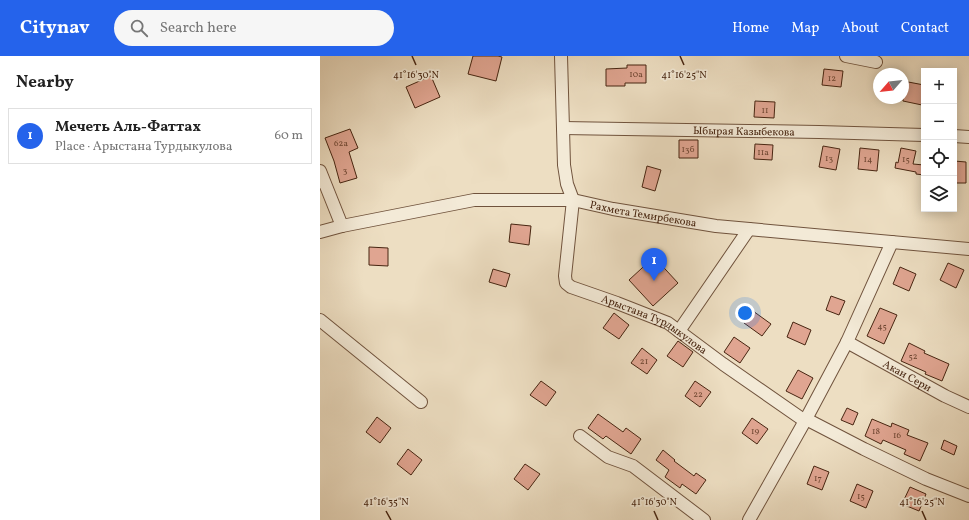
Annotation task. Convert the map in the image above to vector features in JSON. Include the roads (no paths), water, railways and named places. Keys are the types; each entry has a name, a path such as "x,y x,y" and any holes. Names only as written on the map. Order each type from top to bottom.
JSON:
{"street":[{"path":"560,56 564,165 567,184 573,200"},
{"path":"846,56 876,62"},
{"name":"Ыбырая Казыбекова","path":"563,128 921,135"},
{"path":"957,136 969,137"},
{"path":"320,171 342,226"},
{"name":"Рахмета Темирбекова","path":"320,232 342,226 474,200 573,200 614,209 716,226 969,249"},
{"name":"Арыстана Турдыкулова","path":"573,200 565,276 566,283 572,287 668,323 723,364 806,420 926,479 969,496"},
{"path":"679,331 749,229"},
{"path":"749,520 806,420 847,342 892,242"},
{"path":"320,320 421,402"},
{"name":"Акан Сери","path":"847,342 945,396 969,407"},
{"path":"580,436 608,457 633,466 704,520"}],"place":[{"name":"Мечеть Аль-Фаттах","path":"654,281"}]}
